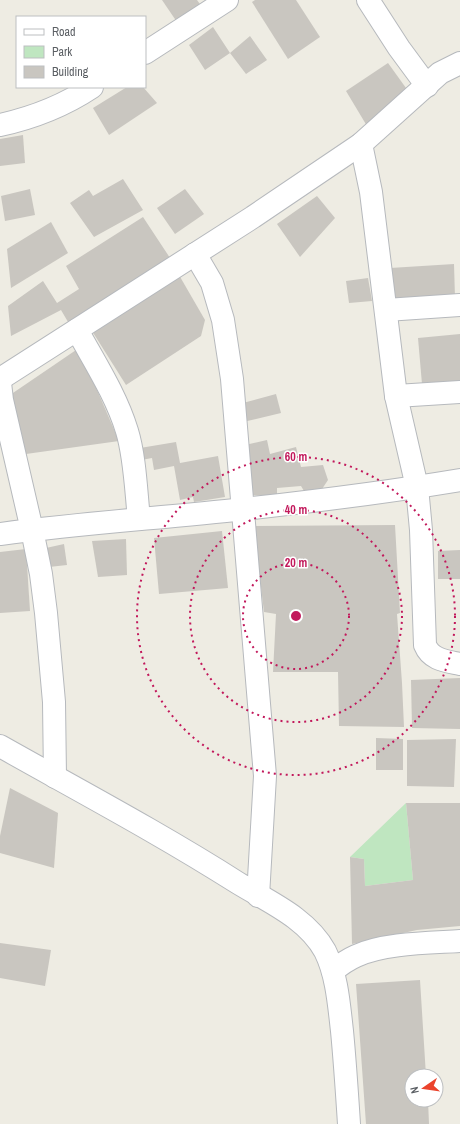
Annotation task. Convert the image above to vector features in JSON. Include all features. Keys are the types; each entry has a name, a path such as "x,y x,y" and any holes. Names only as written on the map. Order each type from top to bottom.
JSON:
{"street":[{"path":"146,52 227,0"},
{"path":"368,0 427,86"},
{"path":"0,379 253,217 361,144 440,73 460,63"},
{"path":"0,125 24,120 81,95 91,88"},
{"path":"361,144 370,192 396,396 417,487 421,530 425,645 430,654 437,659 460,664"},
{"path":"195,254 212,283 223,320 232,379 265,776 258,896"},
{"path":"386,310 460,305"},
{"path":"77,330 115,399 127,432 134,472 139,519"},
{"path":"0,383 2,400 41,574 54,702 55,777"},
{"path":"396,396 460,392"},
{"path":"0,534 243,509 417,487 460,480"},
{"path":"0,746 186,850 258,896 281,908 308,929 324,950 332,971 339,1004 349,1124"},
{"path":"332,971 346,961 366,952 407,945 460,941"}],"green space":[{"path":"406,803 413,880 365,886 364,859 350,857"}],"building":[{"path":"162,0 197,0 202,7 179,25"},
{"path":"255,0 296,0 320,37 288,59 252,2"},
{"path":"213,27 230,53 205,70 189,45"},
{"path":"250,36 267,60 246,74 230,53"},
{"path":"388,63 411,95 367,126 346,91"},
{"path":"125,88 144,88 157,103 109,135 93,108"},
{"path":"23,135 25,163 0,166 0,139"},
{"path":"123,179 143,210 94,237 70,203 89,190 93,196"},
{"path":"30,189 35,215 5,221 1,196"},
{"path":"185,189 204,214 175,234 157,208"},
{"path":"317,196 335,218 300,257 277,224"},
{"path":"143,217 172,261 71,327 61,310 11,336 8,306 43,281 57,303 79,289 66,266"},
{"path":"51,222 68,253 11,288 7,249"},
{"path":"454,264 455,298 392,303 390,268"},
{"path":"179,275 205,320 201,336 126,385 92,331"},
{"path":"368,278 372,301 349,303 346,281"},
{"path":"460,334 460,381 422,384 418,338"},
{"path":"79,348 119,441 26,454 10,395"},
{"path":"276,394 281,413 243,422 239,404"},
{"path":"267,440 270,454 296,447 301,467 323,465 328,480 322,489 304,491 301,486 277,488 277,496 248,495 245,445"},
{"path":"176,442 180,463 218,456 225,497 194,502 193,497 180,500 174,466 154,470 152,458 136,461 134,449"},
{"path":"395,525 400,613 397,614 404,727 339,726 338,672 273,672 276,614 264,612 259,570 249,526"},
{"path":"222,531 228,588 159,594 154,538"},
{"path":"126,539 127,575 98,577 92,541"},
{"path":"64,544 67,565 49,567 46,548"},
{"path":"26,549 30,611 0,613 0,552"},
{"path":"460,550 460,579 438,579 438,551"},
{"path":"460,678 460,729 412,728 411,680"},
{"path":"376,738 403,739 403,770 376,770"},
{"path":"456,739 454,787 407,786 407,740"},
{"path":"10,788 58,813 54,868 0,853 0,836"},
{"path":"406,803 460,803 460,926 417,930 352,944 350,857 364,859 365,886 413,880"},
{"path":"0,943 51,950 45,986 0,978"},
{"path":"420,980 426,1068 404,1068 404,1108 428,1108 429,1124 366,1124 356,984"}]}
